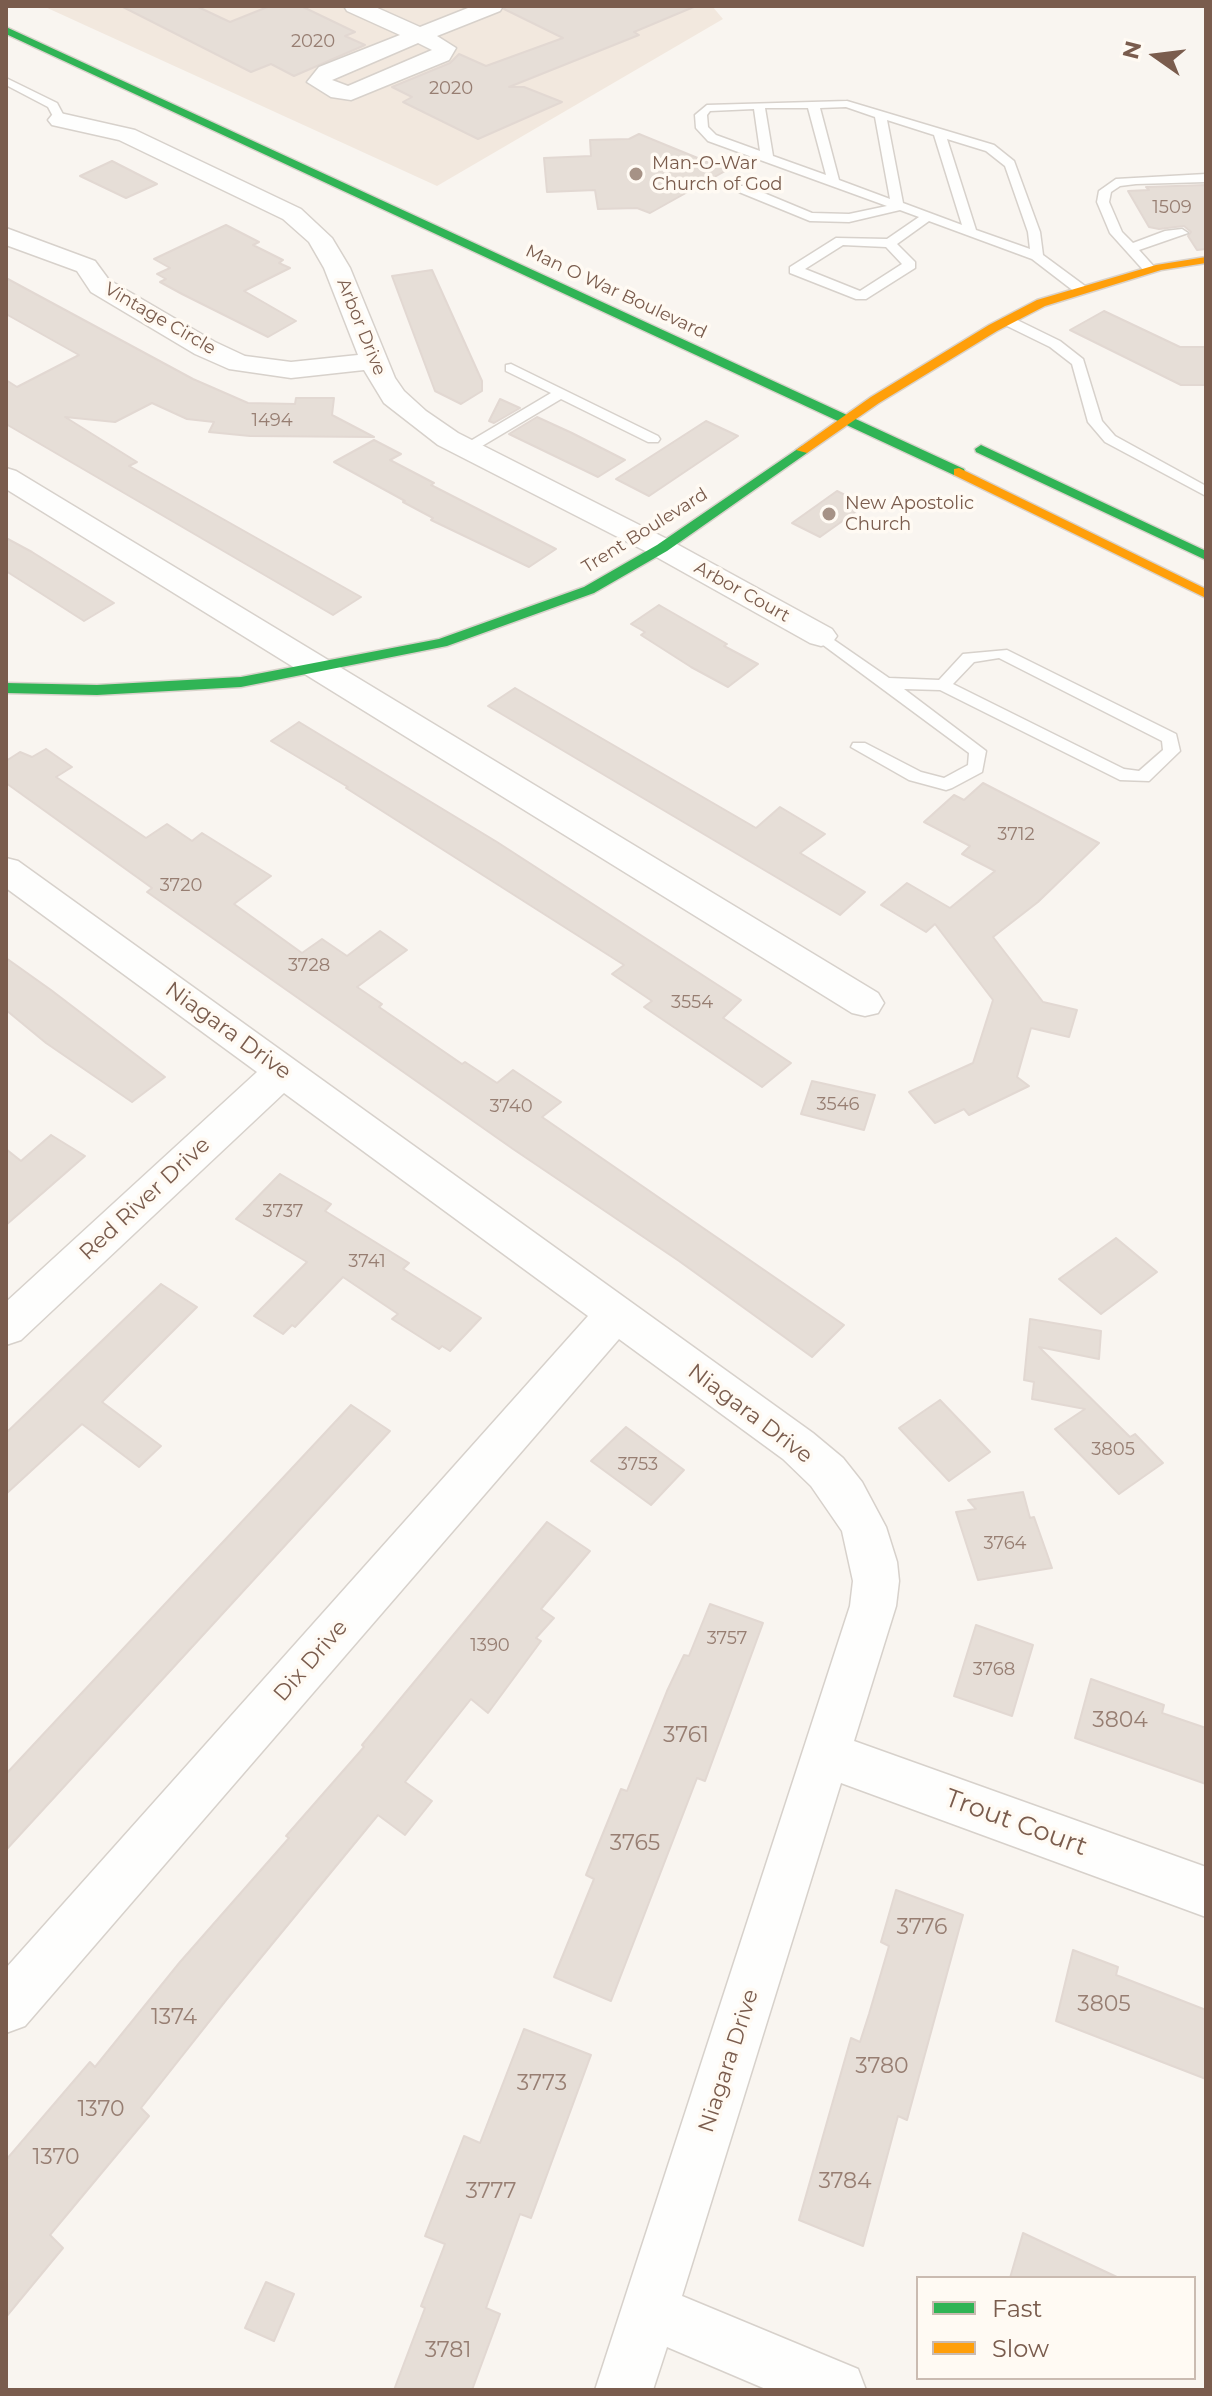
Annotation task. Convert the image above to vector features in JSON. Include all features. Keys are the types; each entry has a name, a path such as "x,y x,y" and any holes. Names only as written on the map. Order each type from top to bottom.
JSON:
{"main road":[{"name":"Man O War Boulevard","path":"6,30 1047,514 1206,594"},
{"name":"Trent Boulevard","path":"6,688 97,690 241,682 442,643 518,617 589,590 662,548 875,400 1041,303 1151,270 1206,260"},
{"path":"853,391 899,412"},
{"path":"968,443 1206,556"}],"street":[{"path":"355,6 419,35 492,6"},
{"name":"Arbor Drive","path":"60,120 127,135 299,219 319,238 337,268 381,378 405,407 448,439 662,548"},
{"name":"Vintage Circle","path":"6,236 86,266 100,286 205,348 239,363 291,370 374,361"},
{"path":"6,477 865,1003"},
{"name":"Arbor Court","path":"662,548 821,636"},
{"name":"Niagara Drive","path":"6,870 798,1446 827,1472 846,1496 863,1527 874,1562 876,1581 873,1606 624,2390"},
{"name":"Red River Drive","path":"6,1328 283,1071"},
{"name":"Dix Drive","path":"6,2007 616,1314"},
{"name":"Trout Court","path":"827,1754 1206,1892"},
{"path":"650,2311 837,2390"}],"lane":[{"path":"6,81 53,105 60,120"},
{"path":"813,104 834,183"},
{"path":"1037,256 1034,232 1010,164 990,148 881,117 847,104 707,108 701,115 702,128 712,138 1037,256 1080,289"},
{"path":"759,105 767,157"},
{"path":"881,117 898,207"},
{"path":"940,134 971,233"},
{"path":"1151,270 1116,233 1103,202 1105,191 1116,183 1136,180 1206,178"},
{"path":"743,189 810,217 849,218 898,207"},
{"path":"890,243 910,265 861,296 795,270 840,241 890,243 927,217"},
{"path":"1129,249 1165,235 1182,233"},
{"path":"1008,321 1055,344 1078,362 1095,422 1110,439 1206,492"},
{"path":"511,368 653,439"},
{"path":"467,449 561,393"},
{"path":"821,636 978,751 976,768 946,784 915,776 859,747"},
{"path":"883,683 943,685 1120,774 1143,777 1172,751 1170,738 1001,653 969,658 943,685"}],"shaded area":[{"path":"43,6 712,6 723,19 437,186"}],"building":[{"path":"121,6 196,6 230,22 270,6 301,6 355,32 345,36 365,45 294,76 271,64 251,72"},
{"path":"506,6 696,6 634,32 639,35 509,87 524,87 562,102 478,139 403,102 412,97 392,87 450,63 459,54 486,66 563,38 504,9"},
{"name":"Man-O-War Church of God","path":"639,134 727,170 650,213 637,208 598,209 595,190 547,192 544,158 591,156 590,140 629,139"},
{"path":"112,161 157,184 126,198 80,176"},
{"path":"1206,185 1206,249 1197,250 1188,236 1191,232 1184,226 1149,227 1128,191 1149,190 1146,187"},
{"path":"226,225 259,242 253,245 283,260 279,263 290,268 244,291 296,321 268,337 160,282 166,279 157,274 170,268 154,259"},
{"path":"432,270 482,381 482,391 461,404 435,391 392,276"},
{"path":"6,278 193,379 248,403 295,404 296,398 334,398 332,415 374,437 250,436 209,432 214,422 187,419 152,403 115,422 65,417 137,462 129,466 361,597 333,615 6,424 6,380 17,387 79,355 6,314"},
{"path":"1104,311 1180,347 1206,347 1206,385 1181,385 1070,330"},
{"path":"500,399 520,408 494,423 489,421"},
{"path":"537,417 625,460 598,477 509,434"},
{"path":"706,421 738,436 649,496 616,479"},
{"path":"374,440 401,454 390,460 434,483 431,485 556,549 529,567 431,520 433,518 405,501 334,462"},
{"name":"New Apostolic Church","path":"837,491 865,505 820,537 792,523"},
{"path":"6,538 114,603 84,621 6,571"},
{"path":"659,605 758,664 728,687 691,667 641,635 645,632 631,624"},
{"path":"515,688 756,828 780,807 825,834 800,853 865,892 840,915 488,706"},
{"path":"299,722 497,842 741,1000 723,1018 791,1063 762,1087 644,1007 652,1001 612,974 624,965 348,787 271,741"},
{"path":"46,749 72,767 56,777 146,838 167,824 192,841 202,833 271,876 234,904 302,953 322,939 347,956 380,931 407,950 357,987 382,1004 379,1007 462,1064 465,1062 497,1083 513,1070 561,1102 542,1117 844,1325 812,1357 679,1261 513,1149 147,892 152,888 6,783 6,761 20,752 32,757"},
{"path":"983,783 1099,843 1038,902 993,937 1043,1002 1077,1010 1069,1037 1031,1028 1017,1077 1029,1086 969,1115 964,1109 935,1123 909,1092 973,1063 993,1000 935,924 926,932 881,905 907,883 950,908 995,871 962,854 970,846 924,822 954,795 964,800"},
{"path":"6,958 165,1077 132,1102 46,1043 6,1010"},
{"path":"812,1081 875,1095 864,1130 801,1114"},
{"path":"51,1135 85,1156 6,1225 6,1149 21,1161"},
{"path":"280,1174 331,1204 325,1211 409,1263 403,1269 481,1318 450,1351 442,1346 439,1349 392,1319 398,1314 343,1277 295,1327 292,1325 283,1334 254,1316 307,1262 236,1219"},
{"path":"1116,1238 1157,1272 1101,1314 1059,1279"},
{"path":"161,1284 197,1307 102,1402 161,1446 139,1467 82,1424 6,1494 6,1433"},
{"path":"1030,1319 1101,1331 1099,1359 1039,1347 1130,1437 1135,1434 1163,1463 1119,1494 1055,1429 1085,1409 1032,1399 1034,1382 1024,1380"},
{"path":"940,1400 990,1452 949,1481 899,1428"},
{"path":"351,1405 390,1431 6,1850 6,1774"},
{"path":"626,1427 684,1470 651,1505 591,1461"},
{"path":"1023,1492 1030,1518 1034,1517 1052,1568 978,1580 956,1512 976,1509 968,1500"},
{"path":"547,1522 590,1551 541,1609 554,1618 536,1638 541,1641 488,1713 471,1699 405,1782 432,1801 405,1835 378,1815 227,1999 141,2108 149,2116 50,2235 63,2248 6,2317 6,2160 90,2062 95,2067 180,1962 289,1838 286,1836 364,1747 362,1745"},
{"path":"710,1604 763,1623 705,1781 697,1778 611,2001 554,1977 594,1879 586,1875 621,1789 627,1791 667,1691 684,1655 689,1656"},
{"path":"976,1625 1033,1645 1012,1716 954,1696"},
{"path":"1091,1679 1164,1705 1162,1713 1206,1728 1206,1784 1075,1738"},
{"path":"896,1890 963,1915 907,2120 898,2116 863,2246 799,2220 851,2038 860,2042 889,1946 881,1942"},
{"path":"1073,1950 1118,1967 1116,1975 1206,2010 1206,2079 1056,2021"},
{"path":"524,2029 591,2055 531,2218 520,2214 486,2308 500,2314 472,2390 394,2390 445,2244 425,2236 464,2136 480,2143"},
{"path":"1023,2233 1115,2276 1011,2276"},
{"path":"266,2282 294,2294 274,2341 245,2328"}],"traffic: fast":[{"path":"6,30 959,472"},
{"path":"981,449 1206,556"},
{"path":"6,688 97,690 241,682 442,643 589,590 662,548 802,450"}],"traffic: slow":[{"path":"802,450 875,400 993,328 1041,303 1160,267 1206,260"},
{"path":"959,472 1206,594"}],"place":[{"name":"Man-O-War Church of God","path":"636,174"},
{"name":"New Apostolic Church","path":"829,514"}]}
